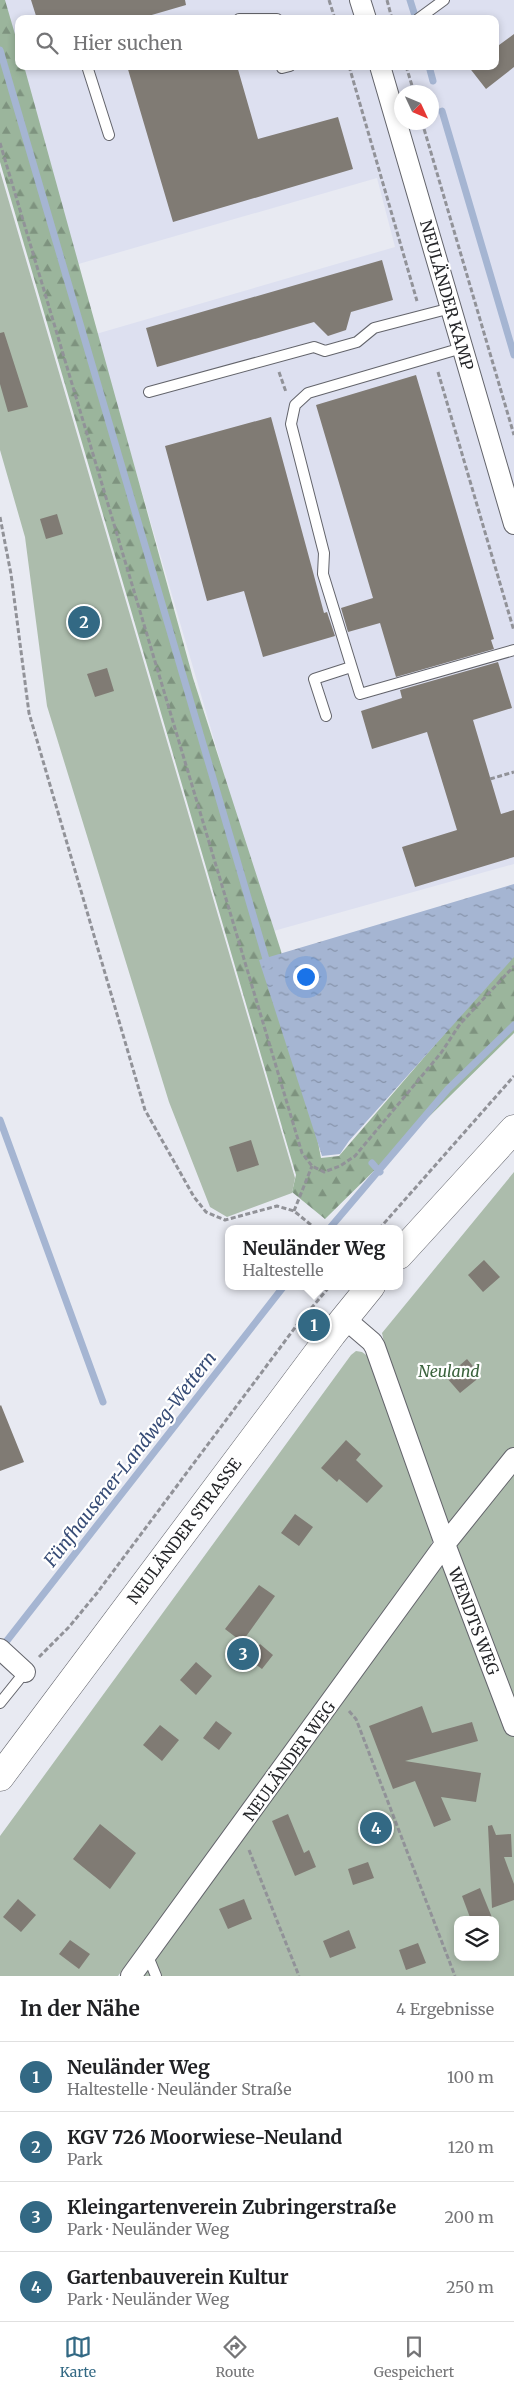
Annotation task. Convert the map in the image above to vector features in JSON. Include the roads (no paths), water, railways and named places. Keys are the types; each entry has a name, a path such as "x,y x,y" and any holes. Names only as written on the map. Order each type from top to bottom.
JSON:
{"main road":[{"path":"403,1251 514,1129"},
{"name":"NEULÄNDER STRASSE","path":"0,1777 344,1318 368,1290"}],"street":[{"path":"360,0 365,15"},
{"name":"NEULÄNDER KAMP","path":"381,70 512,512"},
{"path":"344,1318 372,1342 375,1347 445,1544"},
{"name":"NEULÄNDER WEG","path":"131,1976 240,1829 445,1544 514,1458"},
{"name":"WENDTS WEG","path":"445,1544 514,1726"}],"lane":[{"path":"423,15 444,0"},
{"path":"88,70 109,135"},
{"path":"149,392 314,347 325,351 357,342 374,328 451,308"},
{"path":"462,348 308,393 294,405 291,424 324,553 322,574 360,694 514,650"},
{"path":"326,716 314,679 352,667"},
{"path":"0,1703 12,1660"},
{"path":"147,1954 156,1976"}],"water":[{"path":"514,884 514,957 349,1141 340,1154 322,1156 259,960"}],"waterway":[{"path":"410,0 415,15"},
{"path":"0,50 268,966"},
{"path":"430,70 433,81"},
{"path":"442,111 514,355"},
{"name":"Fünfhausener-Landweg-Wettern","path":"332,1225 448,1089 514,1025"},
{"path":"0,1120 103,1402"},
{"path":"372,1163 380,1172"},
{"name":"Fünfhausener-Landweg-Wettern","path":"2,1647 281,1290"}],"place":[{"name":"KGV 726 Moorwiese-Neuland","path":"84,622"},
{"name":"Neuländer Weg","path":"314,1325"},
{"name":"Kleingartenverein Zubringerstraße","path":"243,1654"},
{"name":"Gartenbauverein Kultur","path":"376,1828"}],"park label":[{"name":"Neuland","path":"449,1371"}]}
